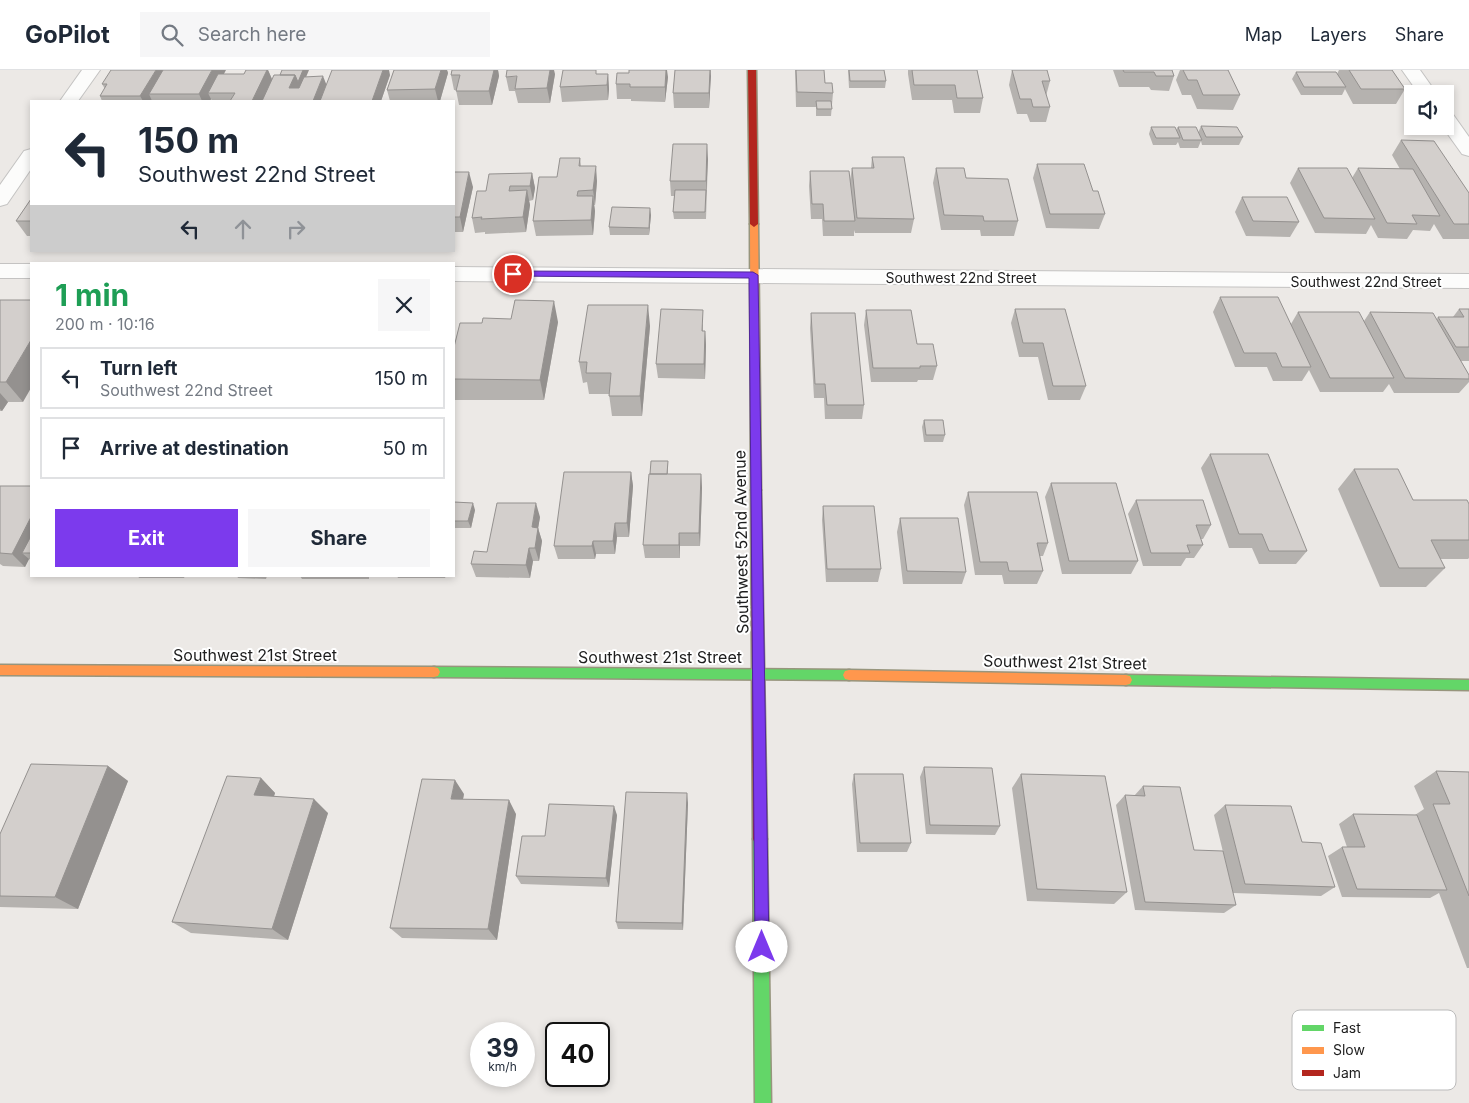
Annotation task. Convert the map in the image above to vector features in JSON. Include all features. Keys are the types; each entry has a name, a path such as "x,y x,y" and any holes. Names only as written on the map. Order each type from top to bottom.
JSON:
{"street":[{"path":"70,100 91,70"},
{"name":"Southwest 52nd Avenue","path":"752,70 753,275 760,674 763,1103"},
{"path":"1411,70 1422,85"},
{"path":"1454,129 1469,150"},
{"path":"0,200 30,156"},
{"path":"0,271 30,272"},
{"name":"Southwest 22nd Street","path":"455,274 1469,281"},
{"name":"Southwest 21st Street","path":"0,670 760,674 1469,685"}],"building":[{"path":"111,70 156,70 140,96 100,96 107,84 102,84"},
{"path":"163,70 212,70 199,94 149,94"},
{"path":"246,70 267,70 252,100 231,100 235,93 208,93 218,74 244,74"},
{"path":"282,70 303,70 298,82 295,75 280,75"},
{"path":"332,70 383,70 372,100 320,100"},
{"path":"394,70 441,70 435,89 387,90"},
{"path":"452,70 494,70 489,91 456,91 460,75 451,75"},
{"path":"507,70 550,70 547,88 515,89 517,76 506,77"},
{"path":"563,70 596,70 596,74 608,74 607,85 560,87"},
{"path":"629,70 666,70 665,87 630,87 630,84 616,84 617,73 629,73"},
{"path":"675,70 710,70 709,93 673,93"},
{"path":"796,70 824,70 825,83 832,83 833,93 797,92"},
{"path":"849,70 884,70 886,81 850,81"},
{"path":"912,70 977,70 983,98 957,98 955,85 914,85"},
{"path":"1012,70 1047,70 1050,81 1042,81 1050,107 1033,107 1031,99 1020,99"},
{"path":"1123,70 1172,70 1174,76 1156,76 1154,72 1124,72"},
{"path":"1183,70 1228,70 1240,95 1203,95 1197,80 1188,80"},
{"path":"1349,70 1392,70 1404,88 1404,89 1361,89"},
{"path":"1296,72 1336,72 1346,87 1304,87"},
{"path":"274,75 295,75 289,88 299,88 304,77 323,76 313,100 262,100"},
{"path":"816,101 831,101 832,109 817,109"},
{"path":"1201,126 1237,127 1243,137 1206,137"},
{"path":"1151,127 1175,127 1180,138 1156,138"},
{"path":"1178,127 1196,127 1202,140 1183,140"},
{"path":"1401,140 1434,141 1469,193 1469,224 1454,224"},
{"path":"673,144 707,144 706,181 670,181"},
{"path":"872,157 904,157 914,219 857,218 852,168 874,168"},
{"path":"560,158 580,158 579,166 596,166 593,190 578,191 577,196 593,196 591,220 533,221 539,177 557,177"},
{"path":"1037,164 1084,164 1093,191 1098,191 1105,214 1050,214"},
{"path":"936,168 964,168 966,178 1008,179 1018,221 984,221 983,216 944,215"},
{"path":"1298,168 1347,168 1375,219 1324,218"},
{"path":"1358,168 1413,169 1440,216 1412,215 1417,224 1387,223"},
{"path":"810,171 849,171 855,221 824,221 823,204 812,204"},
{"path":"455,172 469,172 460,217 455,217"},
{"path":"532,173 530,186 510,186 509,191 527,190 523,217 472,218 477,191 486,191 489,174"},
{"path":"675,190 706,190 705,212 673,212"},
{"path":"1242,197 1287,197 1299,222 1253,221"},
{"path":"30,200 30,221 16,221"},
{"path":"612,207 650,208 649,228 609,227"},
{"path":"1220,297 1278,297 1311,367 1282,367 1276,353 1244,353"},
{"path":"0,300 30,300 30,342 6,382 0,382"},
{"path":"515,300 554,301 540,380 455,379 455,343 460,323 482,323 483,318 511,319"},
{"path":"588,305 648,305 640,396 609,396 611,373 586,373 587,362 579,362"},
{"path":"661,309 703,310 702,331 705,331 704,364 656,364"},
{"path":"1015,309 1065,309 1086,386 1053,386 1043,343 1023,343"},
{"path":"1459,309 1469,309 1469,347 1456,347 1438,317 1464,317"},
{"path":"866,310 911,310 917,344 933,344 937,366 873,368"},
{"path":"1298,312 1359,312 1394,378 1330,378"},
{"path":"1370,312 1433,313 1469,375 1469,379 1405,378"},
{"path":"811,313 855,313 864,405 827,405 825,384 815,384"},
{"path":"924,420 943,420 945,435 926,435"},
{"path":"1210,454 1268,454 1307,551 1269,551 1262,534 1239,534"},
{"path":"651,461 668,461 667,474 650,474"},
{"path":"1354,469 1398,469 1413,500 1467,500 1469,504 1469,540 1431,540 1445,568 1399,568"},
{"path":"564,472 631,472 627,523 615,523 613,541 593,541 592,546 554,546"},
{"path":"649,474 701,474 699,533 679,533 679,545 643,545"},
{"path":"1051,483 1116,483 1138,561 1069,561"},
{"path":"0,486 30,486 30,519 12,554 0,553"},
{"path":"968,492 1037,492 1048,543 1037,543 1043,571 1009,571 1007,562 980,562"},
{"path":"1136,500 1203,500 1211,525 1196,525 1203,545 1187,545 1190,553 1151,553"},
{"path":"455,502 473,503 468,521 455,521"},
{"path":"497,503 536,503 532,527 538,528 535,548 529,548 526,565 471,564 474,551 487,552"},
{"path":"823,506 874,506 881,569 827,569"},
{"path":"900,518 958,518 966,572 907,571"},
{"path":"30,538 30,553 22,553"},
{"path":"31,764 108,766 55,897 0,896 0,834"},
{"path":"924,767 992,768 1000,826 930,825"},
{"path":"1436,771 1469,772 1469,896 1433,804 1450,804"},
{"path":"854,774 903,774 911,843 860,843"},
{"path":"1021,774 1105,776 1127,892 1037,889"},
{"path":"227,776 261,778 254,795 314,799 272,929 172,922"},
{"path":"422,779 455,780 451,799 509,800 488,929 390,928"},
{"path":"1143,786 1180,787 1194,850 1223,851 1236,905 1145,902 1125,795 1145,796"},
{"path":"626,792 687,793 682,923 616,922"},
{"path":"549,804 614,806 606,878 516,876 522,836 545,836"},
{"path":"1225,805 1291,806 1302,842 1321,843 1335,887 1245,884"},
{"path":"1353,814 1417,815 1447,890 1357,889 1342,847 1365,847"}],"traffic: fast":[{"path":"434,672 849,675"},
{"path":"1126,680 1469,685"},
{"path":"760,839 763,1103"}],"traffic: slow":[{"path":"754,224 756,490"},
{"path":"0,670 434,672"},
{"path":"849,675 1126,680"}],"traffic: jam":[{"path":"752,70 754,224"},
{"path":"756,490 760,839"}],"route":[{"path":"513,274 753,275 760,674 762,947"}]}
